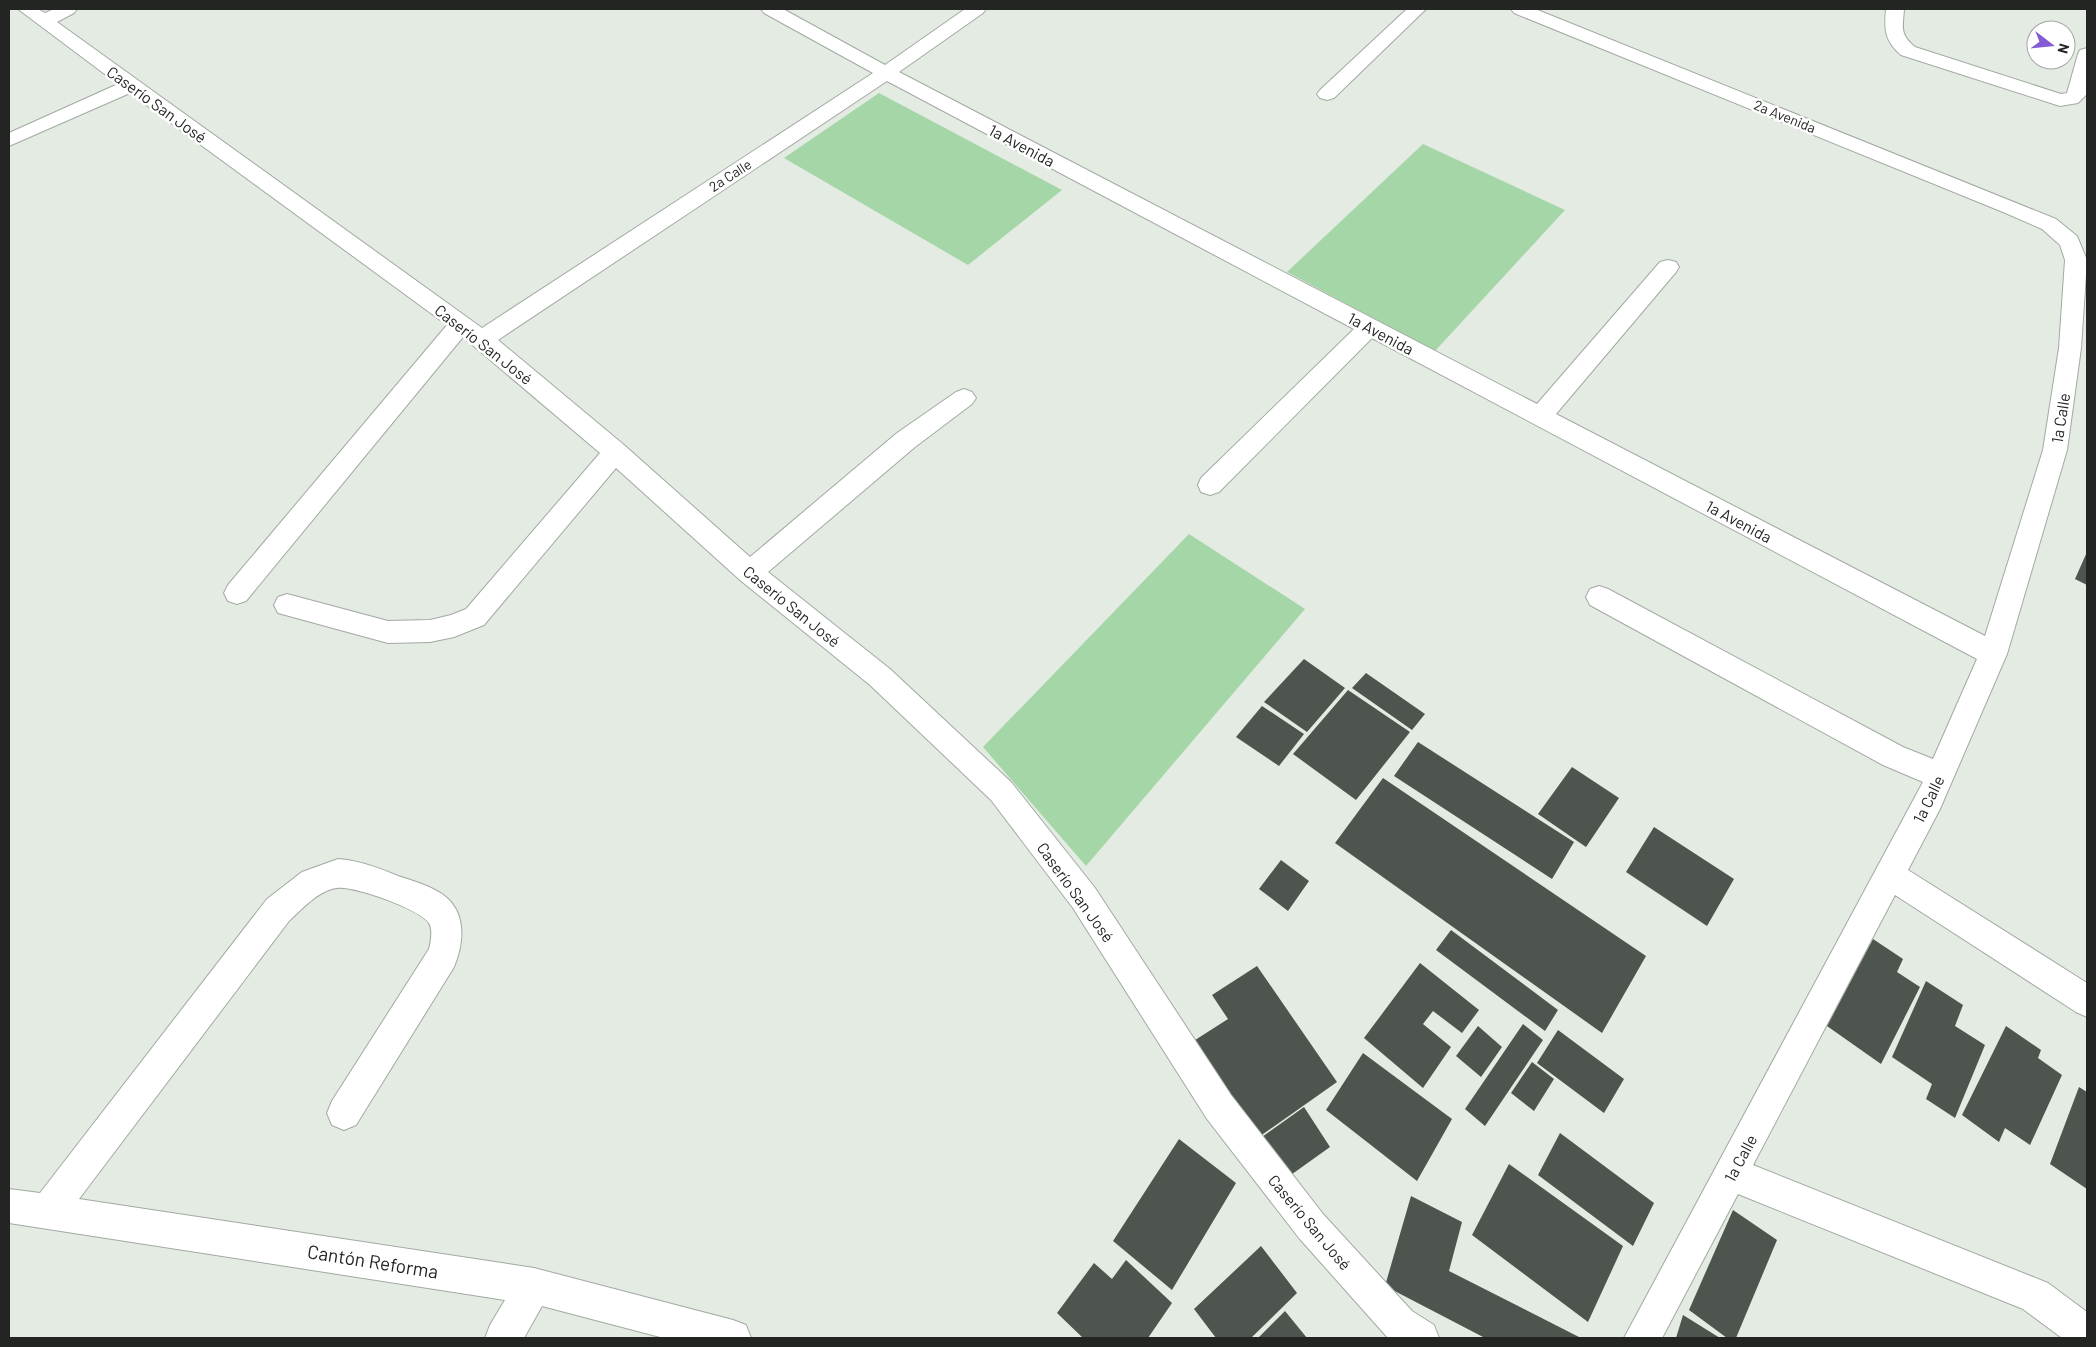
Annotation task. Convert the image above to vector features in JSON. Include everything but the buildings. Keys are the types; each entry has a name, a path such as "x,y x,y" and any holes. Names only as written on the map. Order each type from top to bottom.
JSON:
{"street":[{"name":"Caserío San José","path":"27,9 471,332 615,452 749,572 880,677 1001,791 1084,898 1230,1122 1311,1226 1399,1324 1421,1338"},
{"path":"44,21 68,9"},
{"name":"1a Avenida","path":"770,9 886,73 1993,654"},
{"name":"2a Calle","path":"237,593 471,332 886,73 977,9"},
{"path":"1326,94 1417,9"},
{"path":"1895,9 1893,33 1896,42 1908,51 2060,100 2071,99 2076,95 2087,54"},
{"name":"2a Avenida","path":"1527,10 2010,206 2049,224"},
{"path":"9,140 132,85"},
{"name":"1a Calle","path":"1642,1338 1732,1174 1930,799 1993,654 2055,450 2070,348 2076,260 2069,241 2049,224"},
{"path":"1540,416 1668,267"},
{"path":"1210,485 1370,327"},
{"path":"749,572 775,553 906,440 964,398"},
{"path":"287,605 388,632 430,632 454,626 474,617 615,452"},
{"path":"1599,597 1893,756 1940,776"},
{"path":"47,1212 278,910 311,882 340,872 379,882 437,908 444,922 448,937 443,956 344,1113"},
{"path":"1890,876 2087,1001"},
{"path":"1732,1174 2035,1296 2074,1323 2086,1338"},
{"name":"Cantón Reforma","path":"9,1206 534,1286 733,1338"},
{"path":"503,1338 534,1286"}],"green space":[{"path":"879,93 1062,190 968,265 784,158"},
{"path":"1423,144 1565,210 1435,351 1287,272"},
{"path":"1189,534 1305,609 1086,866 983,747"}]}
